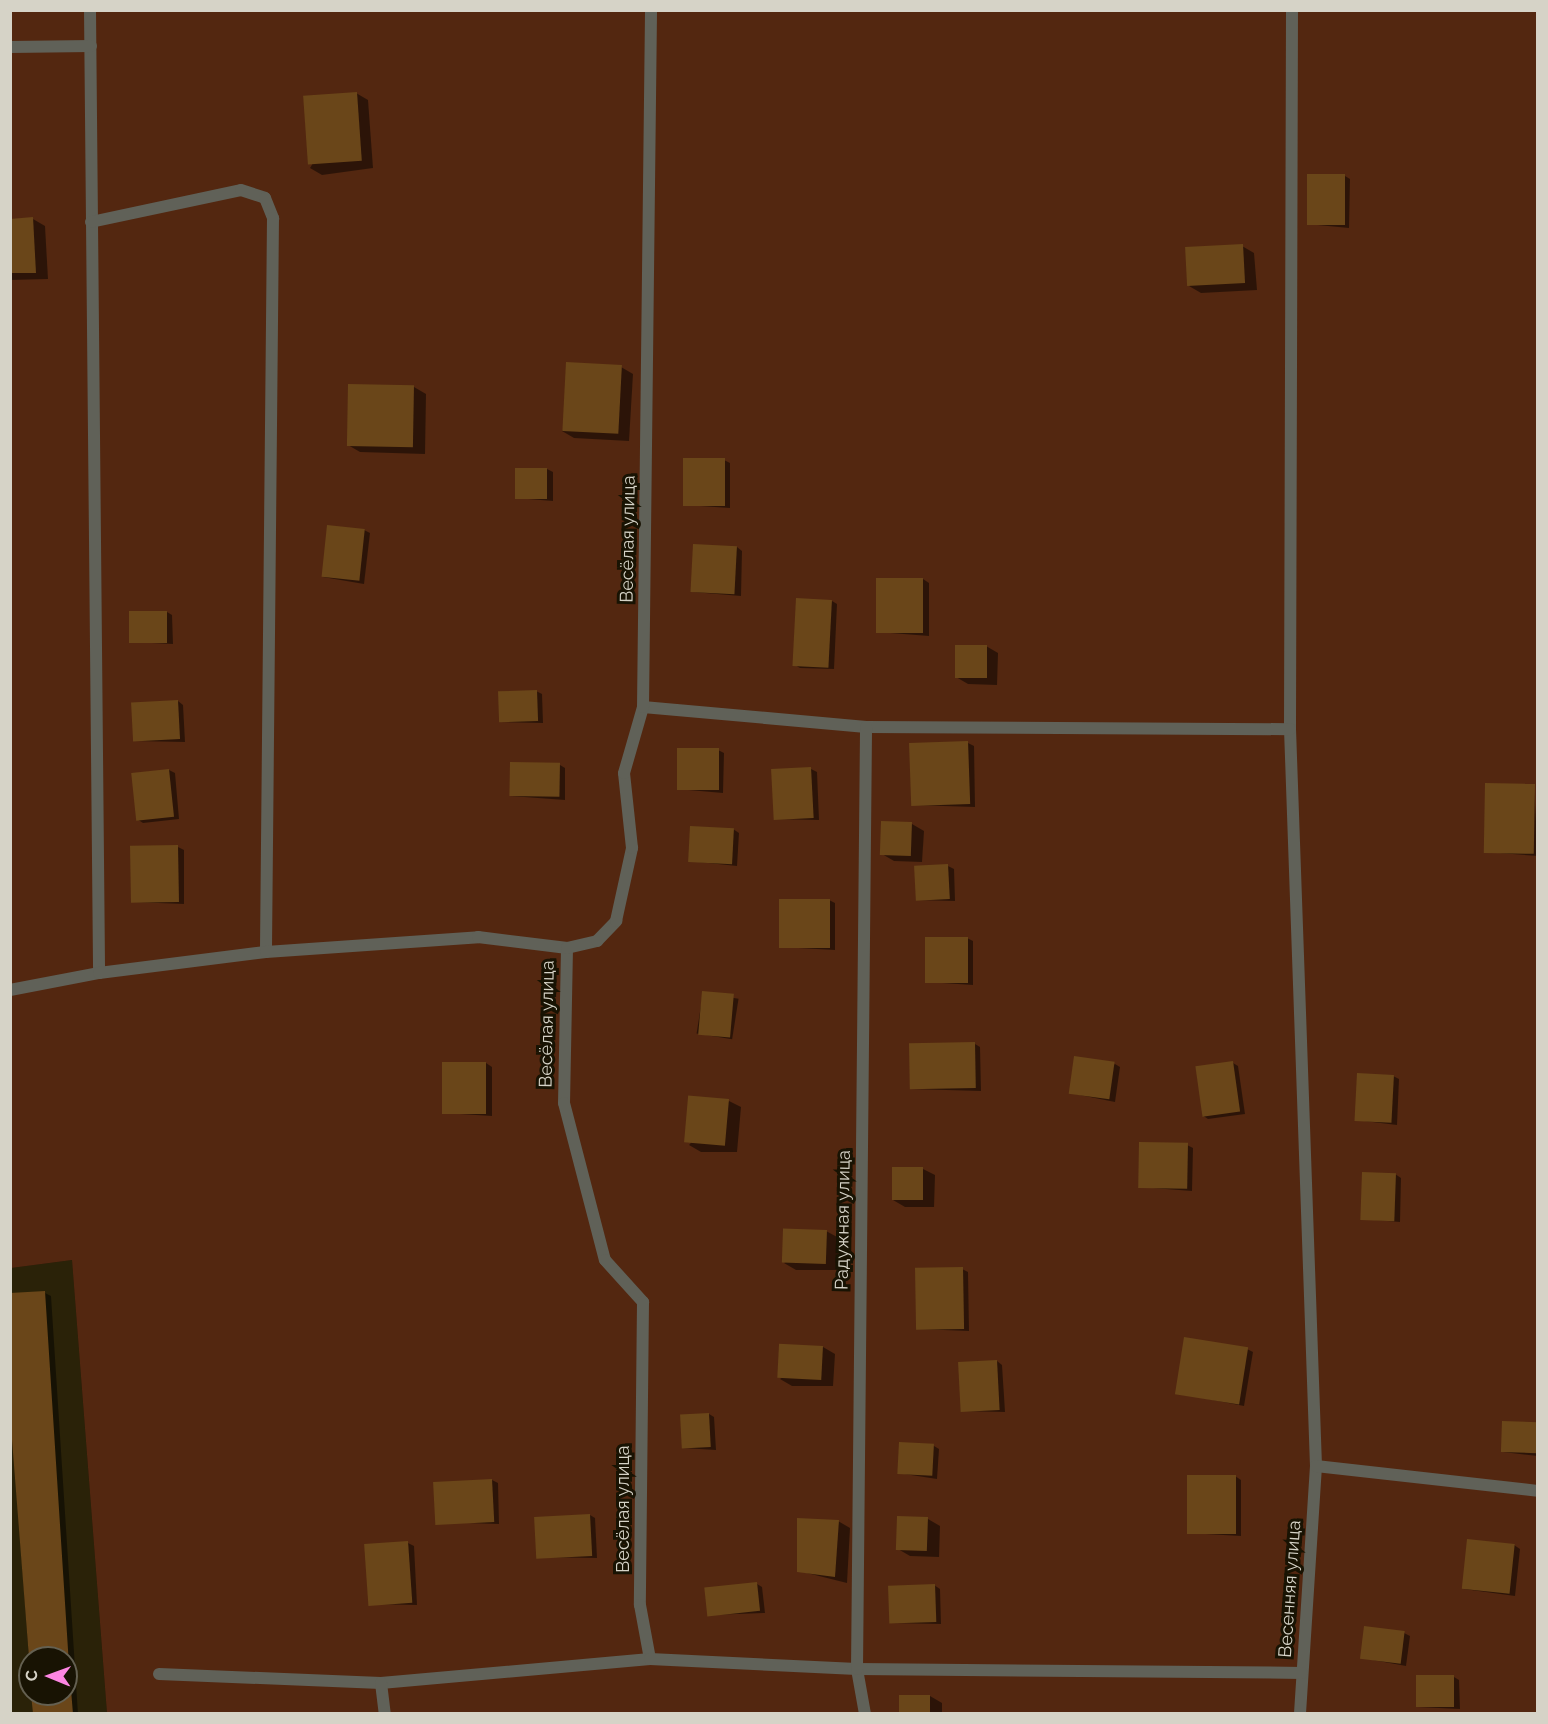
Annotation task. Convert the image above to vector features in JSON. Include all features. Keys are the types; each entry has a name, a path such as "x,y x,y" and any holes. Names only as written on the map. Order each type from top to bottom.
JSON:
{"street":[{"path":"90,10 99,973"},
{"name":"Весёлая улица","path":"650,1659 640,1605 643,1302 606,1260 564,1103 567,948 597,941 616,921 632,848 624,773 643,707 651,10"},
{"name":"Весенняя улица","path":"1292,10 1290,729 1316,1466 1300,1713"},
{"path":"10,47 91,46"},
{"path":"91,222 241,190 264,198 273,218 266,952"},
{"path":"643,707 866,727 1290,729"},
{"name":"Радужная улица","path":"865,1713 857,1669 866,727"},
{"path":"10,990 99,973 266,952 478,938 567,948"},
{"path":"1316,1466 1538,1491"},
{"path":"159,1674 381,1683 650,1659 857,1669 1302,1673"},
{"path":"381,1683 385,1713"}],"shaded area":[{"path":"10,11 1537,11 1537,1713 107,1713 72,1260 11,1268"},
{"path":"72,1260 107,1713 11,1713 10,1268"}],"building":[{"path":"357,92 362,161 308,165 303,96"},
{"path":"1307,174 1345,174 1345,225 1307,225"},
{"path":"33,217 36,273 10,273 10,219"},
{"path":"1243,244 1245,283 1187,286 1185,247"},
{"path":"566,362 622,365 618,434 562,431"},
{"path":"348,384 414,385 413,447 347,446"},
{"path":"683,458 725,458 725,506 683,506"},
{"path":"515,468 547,468 547,499 515,499"},
{"path":"327,525 365,529 359,581 322,577"},
{"path":"693,544 737,546 734,594 690,592"},
{"path":"876,578 923,578 923,633 876,633"},
{"path":"796,598 832,600 828,668 792,666"},
{"path":"129,611 167,611 167,643 129,643"},
{"path":"955,645 987,645 987,678 955,678"},
{"path":"537,690 538,721 499,722 498,691"},
{"path":"178,700 180,739 133,741 131,702"},
{"path":"968,741 970,804 911,806 909,743"},
{"path":"677,748 719,748 719,790 677,790"},
{"path":"510,762 560,763 559,797 509,796"},
{"path":"811,767 814,818 774,820 771,769"},
{"path":"169,769 174,817 136,821 131,773"},
{"path":"1485,783 1535,784 1534,854 1484,853"},
{"path":"881,821 912,822 911,856 880,855"},
{"path":"690,826 734,828 732,864 688,862"},
{"path":"178,845 179,902 131,903 130,846"},
{"path":"948,864 950,899 916,901 914,866"},
{"path":"779,899 830,899 830,948 779,948"},
{"path":"925,937 968,937 968,983 925,983"},
{"path":"702,991 734,994 730,1038 698,1035"},
{"path":"975,1042 976,1088 910,1089 909,1043"},
{"path":"1074,1056 1115,1062 1109,1099 1069,1094"},
{"path":"1233,1061 1240,1112 1202,1117 1195,1066"},
{"path":"442,1062 486,1062 486,1114 442,1114"},
{"path":"1357,1073 1394,1075 1391,1123 1354,1121"},
{"path":"688,1095 729,1099 725,1146 684,1142"},
{"path":"1139,1142 1188,1143 1187,1189 1138,1188"},
{"path":"892,1167 923,1167 923,1200 892,1200"},
{"path":"1362,1172 1396,1173 1394,1221 1360,1220"},
{"path":"783,1228 827,1230 826,1264 782,1262"},
{"path":"963,1267 964,1329 916,1330 915,1268"},
{"path":"45,1291 68,1646 28,1646 10,1414 10,1293"},
{"path":"1184,1337 1248,1347 1239,1404 1175,1394"},
{"path":"779,1344 823,1346 821,1380 777,1378"},
{"path":"997,1360 1000,1410 961,1412 958,1362"},
{"path":"709,1413 711,1447 682,1448 680,1415"},
{"path":"1502,1421 1538,1422 1537,1453 1501,1452"},
{"path":"899,1442 934,1444 932,1476 897,1474"},
{"path":"1187,1475 1236,1475 1236,1534 1187,1534"},
{"path":"492,1479 494,1522 435,1525 433,1482"},
{"path":"590,1514 592,1556 536,1559 534,1517"},
{"path":"897,1516 928,1517 927,1551 896,1550"},
{"path":"797,1518 839,1520 835,1577 797,1572"},
{"path":"1467,1539 1515,1544 1510,1594 1462,1589"},
{"path":"408,1541 412,1603 368,1606 364,1544"},
{"path":"757,1582 760,1611 707,1616 704,1588"},
{"path":"935,1584 936,1622 889,1624 888,1586"},
{"path":"1364,1626 1405,1631 1401,1664 1360,1659"},
{"path":"1416,1675 1454,1675 1454,1707 1416,1707"},
{"path":"899,1695 930,1695 930,1714 899,1714"},
{"path":"32,1706 72,1706 73,1714 33,1714"}]}
